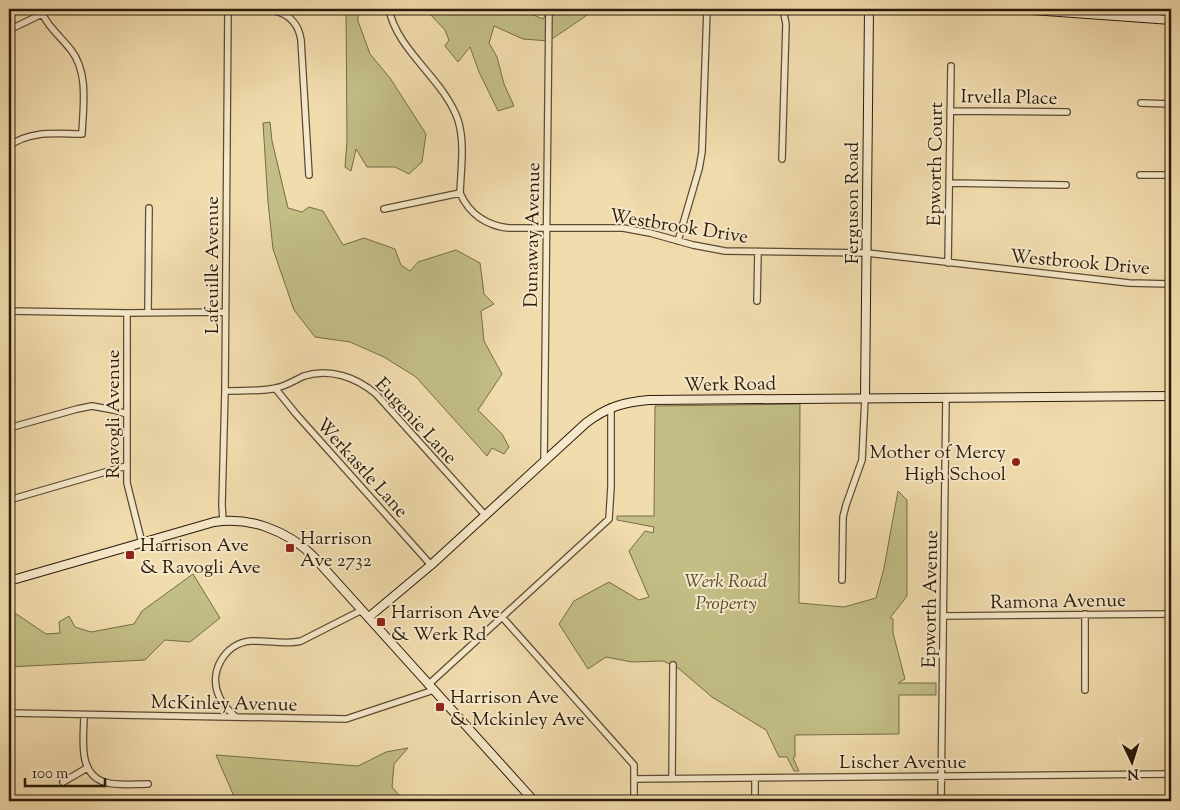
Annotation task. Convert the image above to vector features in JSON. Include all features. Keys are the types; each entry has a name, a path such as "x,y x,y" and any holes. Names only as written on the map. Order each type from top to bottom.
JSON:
{"street":[{"path":"228,9 272,10 280,12 290,17 298,28 301,40 309,175"},
{"name":"Lafeuille Avenue","path":"223,521 228,9"},
{"path":"384,209 460,192 462,143 458,119 445,97 395,28 389,9"},
{"name":"Dunaway Avenue","path":"544,461 549,9"},
{"path":"678,241 699,169 702,152 706,9"},
{"path":"782,160 786,24 783,9"},
{"name":"Ferguson Road","path":"865,398 869,9"},
{"path":"1018,9 1171,20"},
{"path":"9,30 41,11 53,30 70,47 80,68 83,83 82,134 31,135 9,146"},
{"name":"Epworth Court","path":"948,263 951,66"},
{"path":"1141,104 1171,104"},
{"name":"Irvella Place","path":"950,111 1067,112"},
{"path":"1140,175 1171,175"},
{"path":"949,184 1066,185"},
{"name":"Westbrook Drive","path":"460,192 463,199 480,218 492,226 509,228 623,228 708,248 758,252 867,253 1129,283 1171,284"},
{"path":"148,312 149,208"},
{"path":"757,301 758,252"},
{"path":"9,311 225,312"},
{"name":"Ravogli Avenue","path":"127,313 126,466 128,494 142,543"},
{"name":"Eugenie Lane","path":"225,391 275,388 303,377 322,374 340,375 360,382 376,394 485,515"},
{"name":"Werkastle Lane","path":"275,388 430,565"},
{"name":"Werk Road","path":"369,617 430,565 586,423 604,410 625,403 649,400 1171,396"},
{"name":"Epworth Avenue","path":"941,801 946,397"},
{"path":"842,580 843,517 862,460 865,398"},
{"path":"9,428 92,406 127,414"},
{"name":"McKinley Avenue","path":"9,714 346,719 431,688 609,519 611,407"},
{"path":"9,500 126,466"},
{"path":"9,581 223,521 255,524 274,530 289,537 313,556 534,801"},
{"path":"236,717 224,705 216,687 218,665 230,650 236,646 251,642 292,643 301,641 362,610"},
{"path":"1085,614 1085,690"},
{"name":"Ramona Avenue","path":"944,616 1171,614"},
{"path":"503,618 634,765 634,801"},
{"path":"672,665 672,779"},
{"path":"84,715 84,755 87,768 104,782 148,784"},
{"path":"63,782 87,768"},
{"name":"Lischer Avenue","path":"634,779 1171,774"},
{"path":"754,778 755,801"}],"green space":[{"path":"346,9 358,9 358,21 370,54 390,78 426,134 422,162 409,174 395,167 367,167 356,149 351,171 345,167 347,141"},
{"path":"427,9 519,9 543,19 549,9 596,9 549,41 523,39 494,26 489,43 497,57 504,84 514,106 498,111 479,72 470,47 458,62 445,46 449,40 445,30"},
{"path":"270,122 272,141 288,208 302,212 309,207 323,211 343,245 364,238 395,249 401,265 410,271 418,262 456,250 480,263 484,294 494,304 481,311 484,341 502,374 478,410 502,434 509,447 504,454 492,448 487,456 416,377 384,357 350,342 315,337 294,310 273,249 263,123"},
{"name":"Werk Road Property","path":"800,404 799,603 844,607 876,598 884,568 898,491 907,500 907,596 890,618 893,619 893,633 905,679 898,683 936,683 936,695 899,695 899,734 795,735 795,757 793,758 799,771 794,771 787,757 779,757 766,730 712,697 678,668 663,661 632,662 606,657 588,669 559,624 574,601 609,582 639,600 649,597 629,551 645,531 653,533 654,527 617,520 617,516 654,516 655,406"},
{"path":"193,574 220,618 190,642 165,640 145,660 9,667 9,609 46,634 60,633 59,622 69,616 75,627 91,632 134,624 142,611"},
{"path":"408,748 394,764 392,787 404,801 288,801 284,799 236,801 216,755 358,766 386,752"}],"place":[{"name":"Mother of Mercy High School","path":"1016,462"},
{"name":"Harrison Ave 2732","path":"290,548"},
{"name":"Harrison Ave & Ravogli Ave","path":"130,555"},
{"name":"Harrison Ave & Werk Rd","path":"381,622"},
{"name":"Harrison Ave & Mckinley Ave","path":"440,707"}]}
